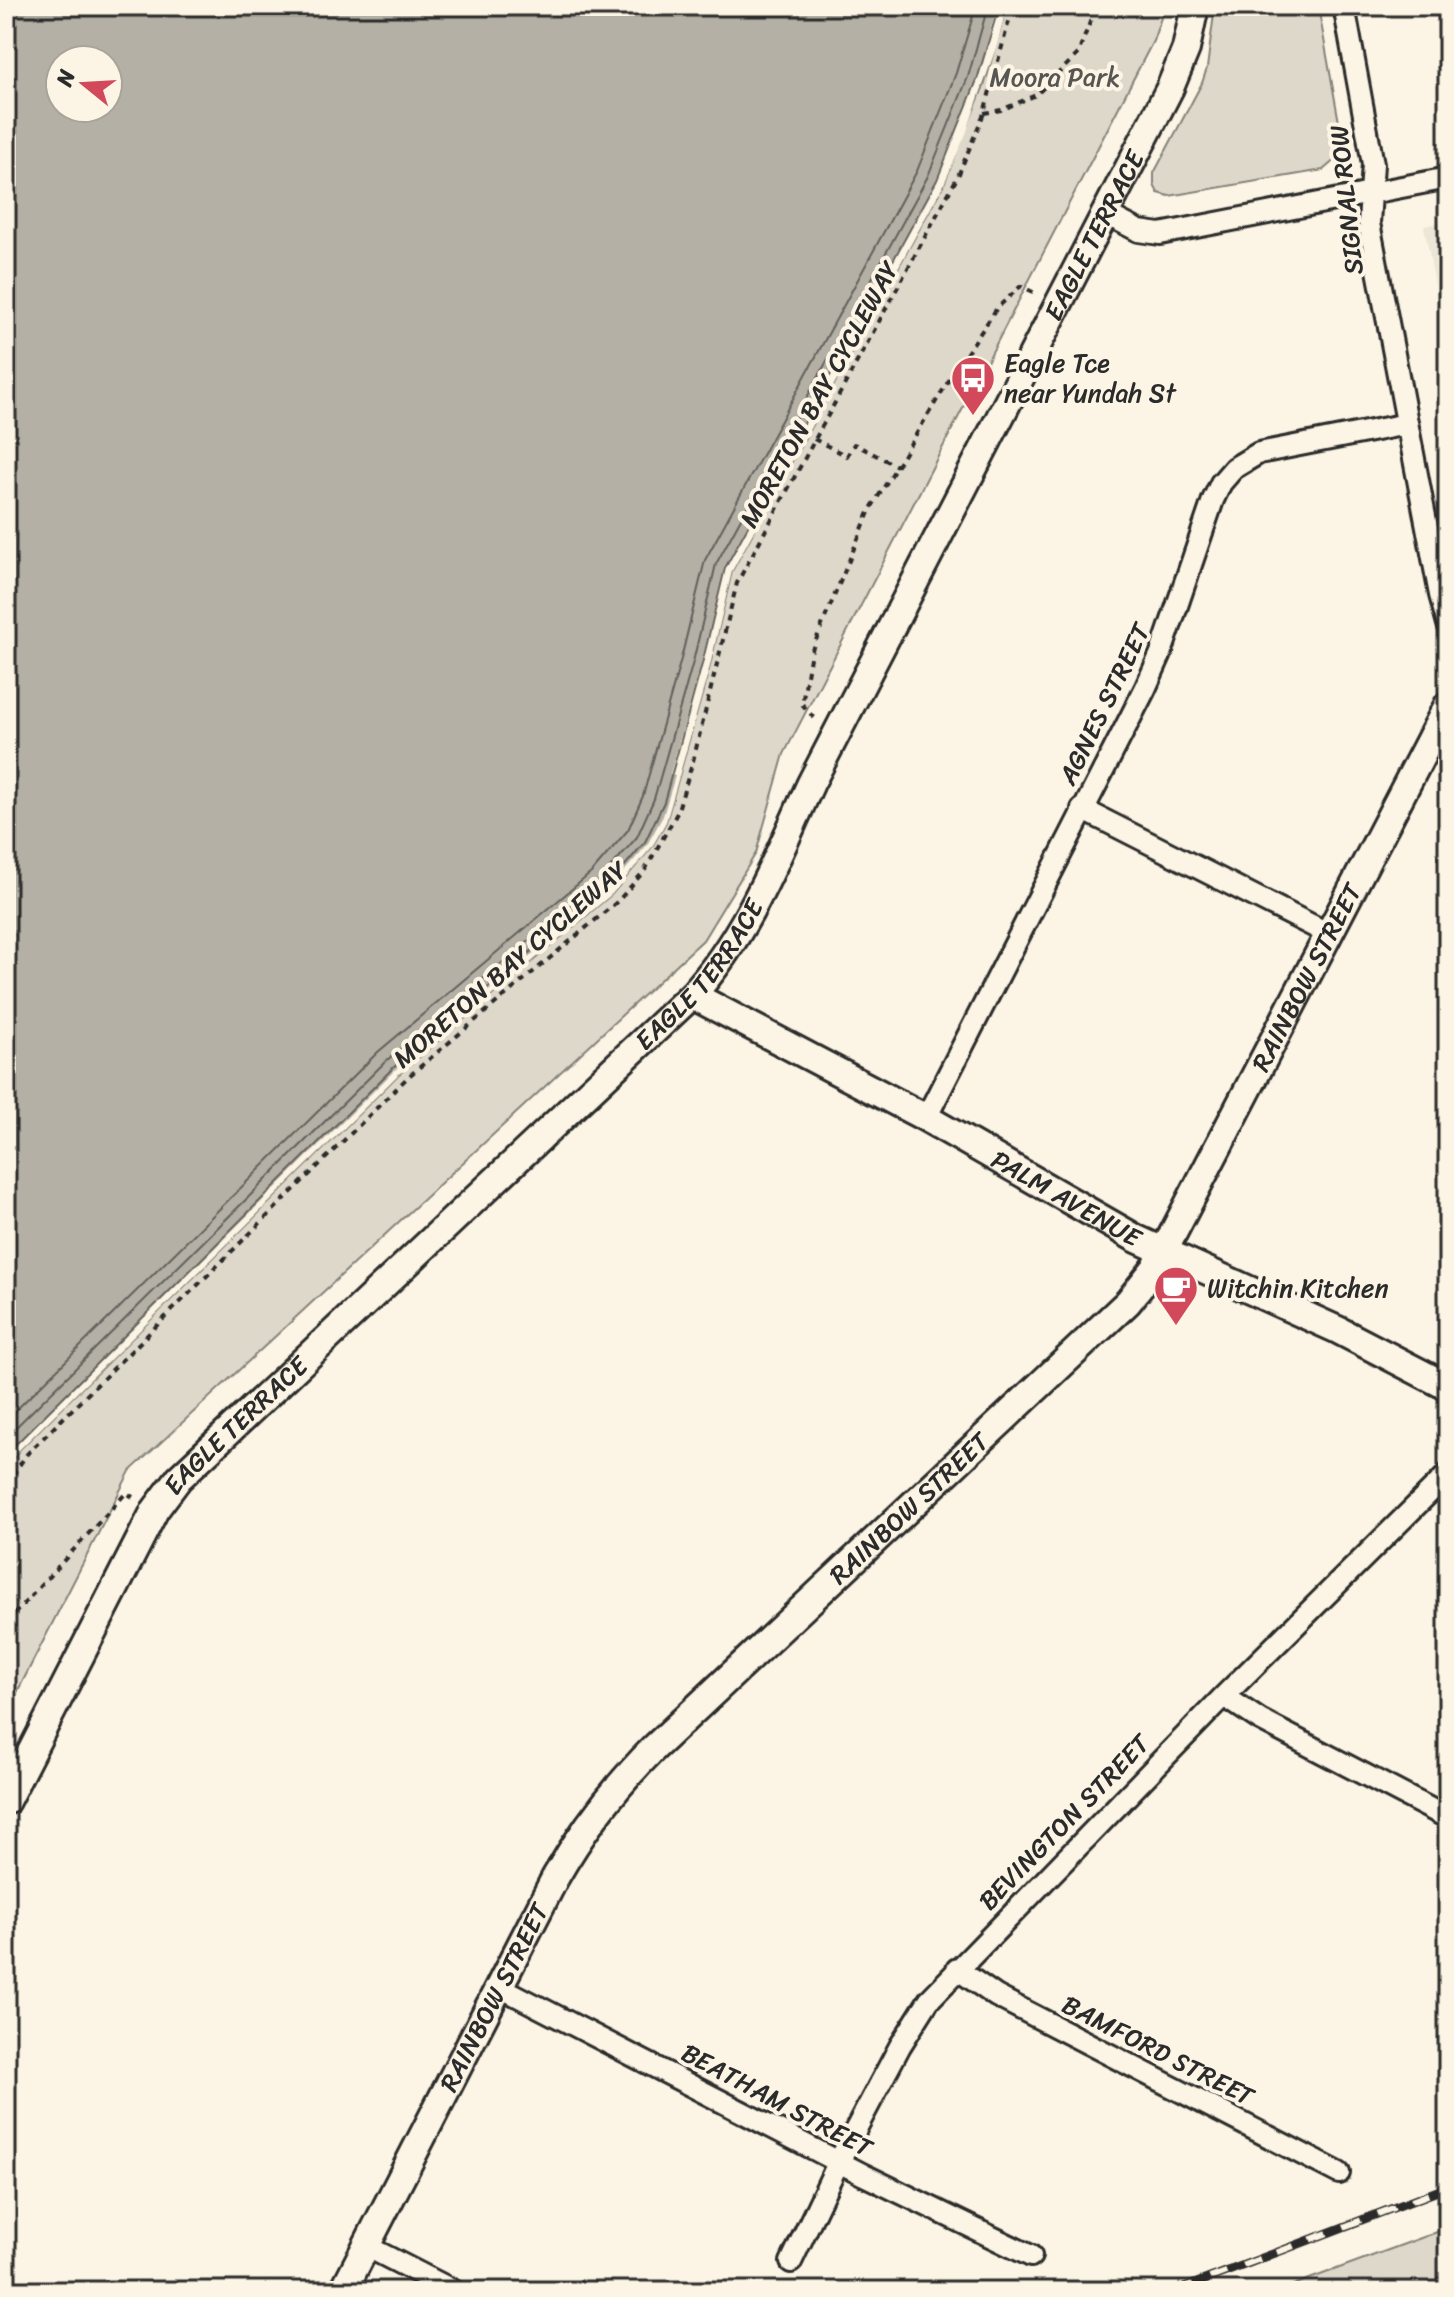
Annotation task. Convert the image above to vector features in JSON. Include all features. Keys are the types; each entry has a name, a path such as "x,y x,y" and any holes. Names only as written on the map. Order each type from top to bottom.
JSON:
{"street":[{"name":"EAGLE TERRACE","path":"6,1801 155,1510 179,1478 692,995 726,952 759,897 811,783 1179,67 1195,6"},
{"name":"SIGNAL ROW","path":"1344,6 1373,164 1369,223 1448,624"},
{"path":"1106,214 1139,231 1160,234 1448,178"},
{"name":"AGNES STREET","path":"926,1118 1161,653 1221,483 1234,468 1259,453 1407,424"},
{"name":"RAINBOW STREET","path":"343,2291 575,1844 595,1814 623,1779 1128,1302 1155,1268 1448,705"},
{"path":"1082,809 1329,934"},
{"name":"PALM AVENUE","path":"692,995 926,1118 1164,1252 1338,1330 1448,1387"},
{"name":"BEVINGTON STREET","path":"791,2262 839,2161 914,2021 957,1969 1224,1696 1448,1474"},
{"path":"1224,1696 1260,1720 1448,1818"},
{"name":"BAMFORD STREET","path":"957,1969 996,1996 1339,2173"},
{"name":"BEATHAM STREET","path":"500,1987 1031,2256"},
{"path":"366,2246 454,2291"}],"path":[{"name":"MORETON BAY CYCLEWAY","path":"6,1485 27,1454 409,1076 618,901 645,870 677,813 737,583 958,176 984,113 1013,6"},
{"path":"984,113 1001,110 1036,95 1078,54 1096,6"},
{"path":"814,718 802,704 811,652 870,510 997,308 1021,286 1035,293"},
{"path":"814,439 847,456 854,444 897,466"},
{"path":"6,1623 126,1493 138,1500"}],"shaded area":[{"path":"1448,221 1448,353 1424,226"}],"green space":[{"name":"Moora Park","path":"1002,6 1165,6 1153,41 784,754 756,853 703,940 130,1471 6,1714 6,1462 731,563"},
{"path":"1215,6 1318,6 1342,139 1336,159 1323,170 1169,196 1158,193 1154,173 1207,68"},
{"path":"1448,2228 1448,2291 1277,2291"}],"water":[{"path":"6,6 1007,6 985,83 944,184 732,571 710,666 671,805 666,822 652,847 612,894 399,1074 20,1449 6,1468"}],"pier":[{"path":"997,6 1007,6 997,45 966,134 944,184 732,571 710,666 671,805 666,822 652,847 612,894 399,1074 20,1449 6,1468 6,1458 15,1445 395,1070 608,890 647,845 663,816 675,776 670,774 724,568 936,180 977,80"}],"railway":[{"path":"1176,2291 1448,2187"}],"place":[{"name":"Eagle Tce near Yundah St","path":"973,417"},
{"name":"Witchin Kitchen","path":"1176,1327"}]}
